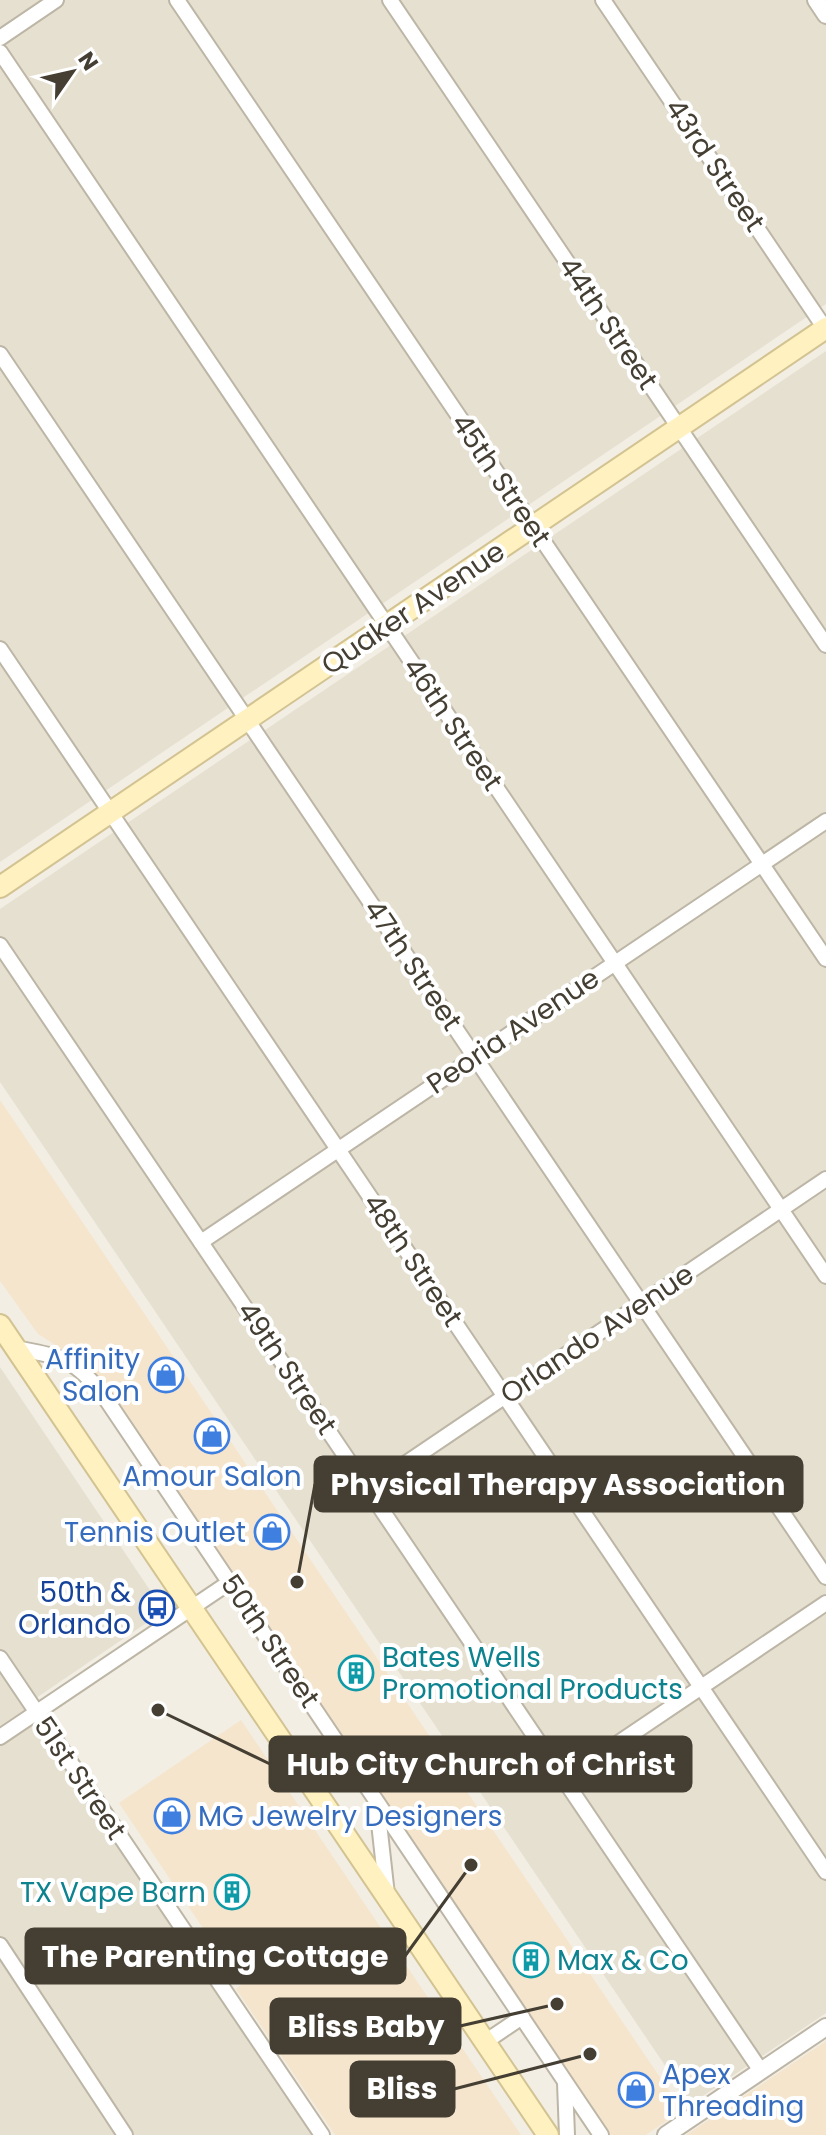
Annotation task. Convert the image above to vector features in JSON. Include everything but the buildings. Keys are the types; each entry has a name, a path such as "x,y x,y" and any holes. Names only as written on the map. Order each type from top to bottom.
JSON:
{"main road":[{"name":"Quaker Avenue","path":"0,887 826,329"},
{"name":"50th Street","path":"0,1325 548,2135"}],"street":[{"path":"0,38 56,0"},
{"name":"45th Street","path":"177,0 826,959"},
{"name":"44th Street","path":"390,0 826,645"},
{"name":"43rd Street","path":"603,0 826,329"},
{"path":"816,0 826,15"},
{"name":"46th Street","path":"0,52 826,1276"},
{"name":"47th Street","path":"0,354 826,1577"},
{"name":"48th Street","path":"0,649 826,1872"},
{"name":"Peoria Avenue","path":"201,1242 826,821"},
{"name":"49th Street","path":"0,945 761,2071"},
{"name":"Orlando Avenue","path":"368,1489 826,1179"},
{"name":"50th Street","path":"15,1348 56,1355 86,1374 230,1582 601,2135"},
{"path":"0,1737 230,1582"},
{"path":"565,1779 826,1603"},
{"name":"51st Street","path":"0,1658 322,2135"},
{"path":"376,1800 387,1896"},
{"path":"0,1945 125,2135"},
{"path":"485,2042 522,2017"},
{"path":"666,2135 826,2027"},
{"path":"564,2080 567,2135"}],"shaded area":[{"path":"0,0 826,0 826,304 0,862"},
{"path":"826,351 826,2013 691,2104 0,1082 0,909"},
{"path":"0,1100 682,2110 646,2135 611,2135 103,1382 86,1364 38,1334 0,1281"},
{"path":"0,1367 164,1611 23,1707 312,2135 0,2135"},
{"path":"241,1720 521,2135 335,2135 236,1989 241,1985 119,1803"},
{"path":"826,2041 826,2135 686,2135"}],"place":[{"name":"Affinity Salon","path":"166,1375"},
{"name":"Amour Salon","path":"212,1436"},
{"name":"Tennis Outlet","path":"272,1532"},
{"name":"Physical Therapy Association","path":"297,1582"},
{"name":"50th & Orlando","path":"157,1608"},
{"name":"Bates Wells Promotional Products","path":"356,1673"},
{"name":"Hub City Church of Christ","path":"158,1710"},
{"name":"MG Jewelry Designers","path":"172,1816"},
{"name":"The Parenting Cottage","path":"471,1865"},
{"name":"TX Vape Barn","path":"232,1892"},
{"name":"Max & Co","path":"531,1960"},
{"name":"Bliss Baby","path":"557,2004"},
{"name":"Bliss","path":"590,2054"},
{"name":"Apex Threading","path":"636,2090"}]}
